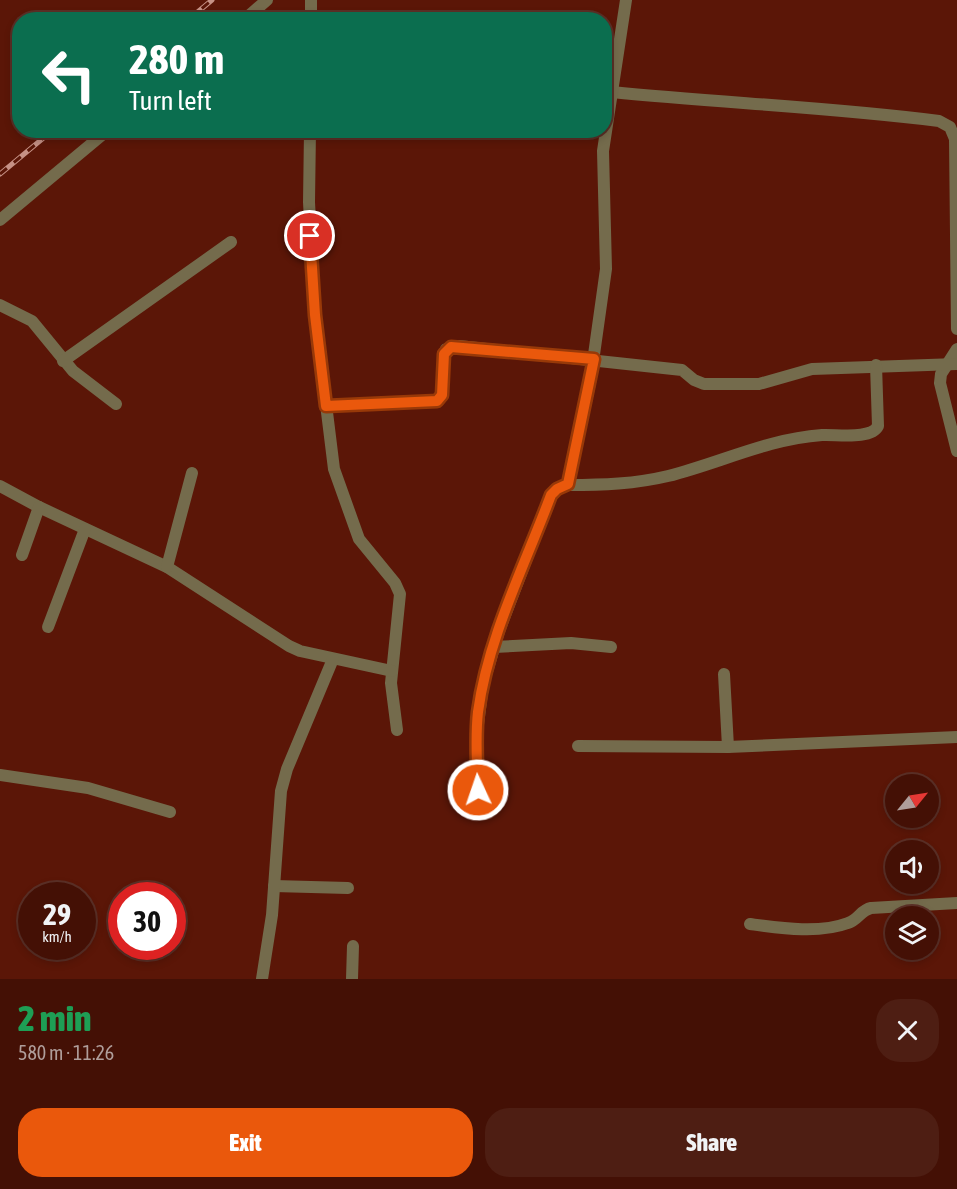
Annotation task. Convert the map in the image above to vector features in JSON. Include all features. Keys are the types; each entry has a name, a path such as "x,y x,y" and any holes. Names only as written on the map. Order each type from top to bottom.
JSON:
{"street":[{"path":"253,12 267,0"},
{"path":"626,0 612,92 717,103 859,111 939,121 950,127 955,139 957,329"},
{"path":"0,219 98,138"},
{"path":"310,138 309,202 314,298 334,469 353,526 366,550 395,583 400,594 391,692 397,730"},
{"path":"568,484 594,359 606,263 603,151 605,138"},
{"path":"63,361 231,242"},
{"path":"0,304 32,321 63,361 116,404"},
{"path":"326,406 437,401 442,395 444,354 451,347 594,359 641,367 682,370 694,380 704,384 759,384 800,370 876,365 952,364"},
{"path":"957,349 952,364 940,383 957,451"},
{"path":"478,790 477,724 483,686 494,647 551,495 568,484 613,485 652,479 779,441 821,435 870,433 878,426 876,365"},
{"path":"167,567 192,473"},
{"path":"0,486 84,529 167,567 289,646 333,659 392,671"},
{"path":"22,555 39,507"},
{"path":"48,627 84,529"},
{"path":"494,647 571,643 611,647"},
{"path":"262,979 268,954 281,791 287,769 333,659"},
{"path":"724,674 728,747"},
{"path":"578,746 728,747 957,737"},
{"path":"0,775 88,788 170,812"},
{"path":"274,886 348,888"},
{"path":"750,924 775,927 817,927 848,923 864,910 872,908 957,903"},
{"path":"352,979 353,946"}],"railway":[{"path":"198,12 212,0"},
{"path":"0,174 43,138"}],"route":[{"path":"310,236 315,315 326,406 437,401 442,395 444,354 451,347 594,359 568,484 551,495 499,631 483,686 478,710 476,740 478,790"}]}
